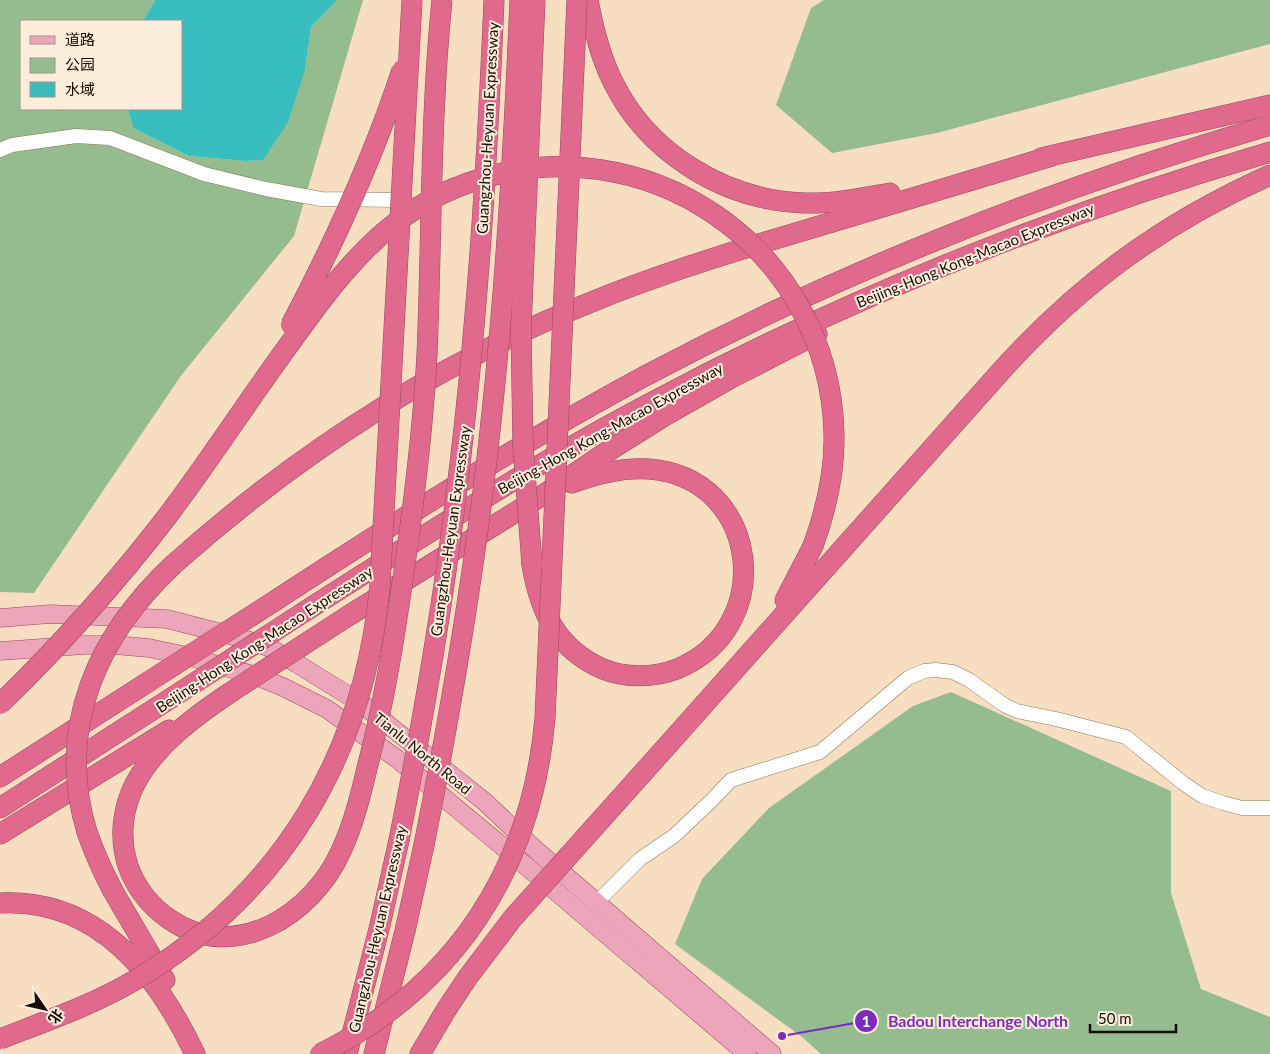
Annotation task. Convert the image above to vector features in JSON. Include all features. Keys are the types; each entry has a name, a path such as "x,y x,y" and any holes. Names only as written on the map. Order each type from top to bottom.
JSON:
{"highway":[{"path":"0,1039 82,1006 136,980 210,927 253,885 291,838 323,786 348,731 370,659 378,614 412,0"},
{"path":"199,473 272,357 312,285 336,235 379,134 424,0"},
{"path":"205,709 171,739 137,780 126,806 123,832 126,859 136,884 153,906 174,922 199,933 225,936 252,933 277,923 309,898 331,869 341,850 359,802 388,676 411,530 422,429 432,150 442,0"},
{"name":"Guangzhou-Heyuan Expressway","path":"347,1054 399,840 418,744 445,581 475,320 482,233 494,0"},
{"name":"Guangzhou-Heyuan Expressway","path":"374,1054 424,845 441,758 457,672 482,498 501,323 508,235 520,0"},
{"path":"535,0 521,328 523,446 532,565 542,605 550,623 562,640 577,654 594,665 632,676 653,675 673,671 697,659 718,642 733,619 742,594 744,580 743,553 737,534 728,516 710,495 676,474 649,469 622,470 596,475 540,497"},
{"path":"320,1054 362,1031 405,999 438,968 461,941 477,920 504,873 525,823 533,798 539,771 545,718 577,0"},
{"path":"588,0 598,44 613,81 634,115 647,130 676,158 692,169 728,187 761,198 786,202 846,201 903,190 1270,105"},
{"name":"Beijing-Hong Kong-Macao Expressway","path":"0,777 464,481 578,413 704,345 781,308 920,246 1044,198 1134,166 1270,125"},
{"name":"Beijing-Hong Kong-Macao Expressway","path":"0,808 304,612 526,474 657,399 800,327 904,281 1000,242 1142,191 1270,152"},
{"path":"201,1054 178,1003 113,891 94,851 82,810 77,768 80,726 90,684 107,646 130,610 143,594 214,528 256,494 344,432 437,376 533,327 599,298 683,268 1052,156"},
{"path":"0,704 60,644 97,603 155,532 319,304 355,259 388,228 406,214 432,199 466,183 488,176 547,166 578,166 622,173 666,187 686,196 712,212 758,250 782,279 799,305 812,332 824,367 830,397 834,435 831,480 827,502 813,546 797,580 773,620 739,664"},
{"path":"420,1054 446,1010 484,955 512,919 1027,342 1082,291 1134,251 1205,206 1270,175"},
{"path":"0,834 205,709 348,616 540,497 666,415 731,378 866,310 926,284 1000,242"},
{"path":"0,903 22,904 57,911 90,925 120,945 145,971 161,994 195,1054"}],"main road":[{"name":"Tianlu North Road","path":"0,618 50,614 166,619 214,630 268,648 310,671 362,704 485,802 596,903 772,1054"},
{"name":"Tianlu North Road","path":"0,651 92,645 149,648 187,656 256,676 327,709 396,758 747,1054"},
{"path":"471,821 485,802"},
{"path":"526,866 538,852"}],"street":[{"path":"0,150 12,145 76,136 110,138 204,174 266,189 321,199 397,200"},
{"path":"596,903 640,859 674,836 731,780 820,752 908,678 924,671 953,672 969,680 1004,705 1017,711 1126,737 1183,783 1202,796 1222,804 1242,808 1270,808"}],"green space":[{"path":"0,0 155,0 144,20 20,20 20,110 128,110 133,128 189,156 245,161 263,160 305,70 311,27 337,0 363,0 294,236 180,377 34,593 0,592"},
{"path":"824,0 1270,0 1270,44 937,133 832,153 776,105 811,8"},
{"path":"951,692 1171,791 1171,893 1201,989 1270,1017 1270,1054 821,1054 802,1037 675,944 702,879 769,808 913,706"}],"water":[{"path":"155,0 337,0 311,27 305,70 288,122 263,160 245,161 189,156 133,128 128,110 182,110 182,20 144,20"}],"place":[{"name":"Badou Interchange North","path":"782,1036"}]}
